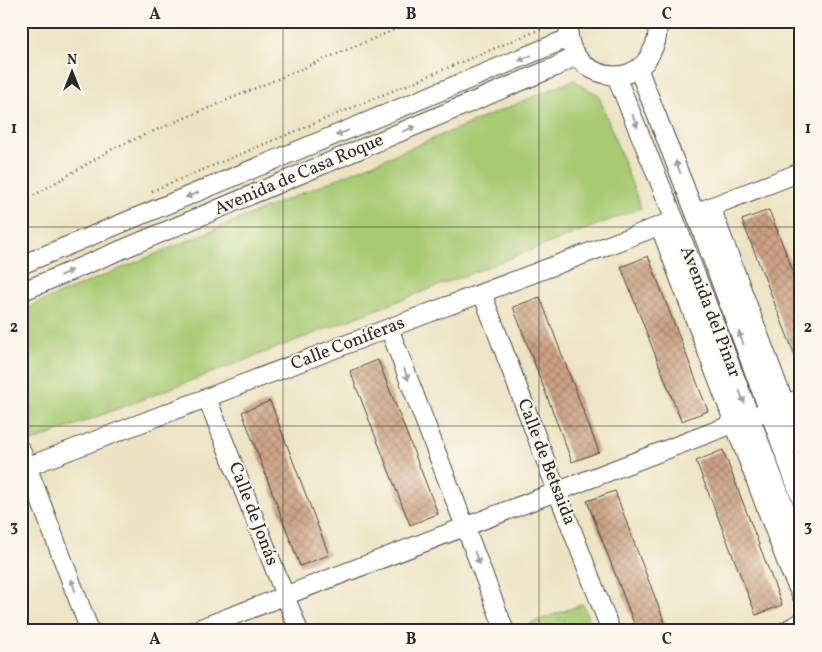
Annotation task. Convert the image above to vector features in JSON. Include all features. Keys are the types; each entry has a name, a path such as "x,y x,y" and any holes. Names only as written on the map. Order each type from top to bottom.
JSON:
{"street":[{"path":"570,30 572,48 576,56 587,68 601,74 616,76 628,74 650,57 661,23"},
{"name":"Avenida de Casa Roque","path":"21,265 570,30"},
{"name":"Avenida de Casa Roque","path":"21,292 555,67 576,56"},
{"name":"Avenida del Pinar","path":"638,68 703,210 785,404 801,447"},
{"name":"Avenida del Pinar","path":"616,76 667,223 742,421 786,560 801,595"},
{"path":"703,210 801,172"},
{"name":"Calle Coníferas","path":"23,462 207,398 667,223"},
{"name":"Calle de Betsaida","path":"482,293 611,631"},
{"path":"389,328 505,631"},
{"name":"Calle de Jonás","path":"207,398 299,631"},
{"path":"193,631 785,404"},
{"name":"Avenida del Pinar","path":"785,404 801,498"},
{"name":"Avenida del Pinar","path":"742,421 801,550"},
{"path":"23,462 90,631"},
{"path":"785,631 801,622"}],"path":[{"path":"21,203 116,147 415,21"},
{"path":"150,192 558,21"}],"green space":[{"path":"574,80 598,94 641,208 26,444 21,432 21,310"},
{"path":"583,604 593,631 534,631 531,623"}],"building":[{"path":"769,210 801,291 801,371 742,220"},
{"path":"648,256 708,411 681,421 621,267"},
{"path":"540,297 599,452 572,462 513,307"},
{"path":"378,360 438,514 410,525 350,371"},
{"path":"270,401 329,555 300,566 242,412"},
{"path":"723,450 782,605 756,615 696,461"},
{"path":"615,491 668,631 637,631 587,501"}]}
